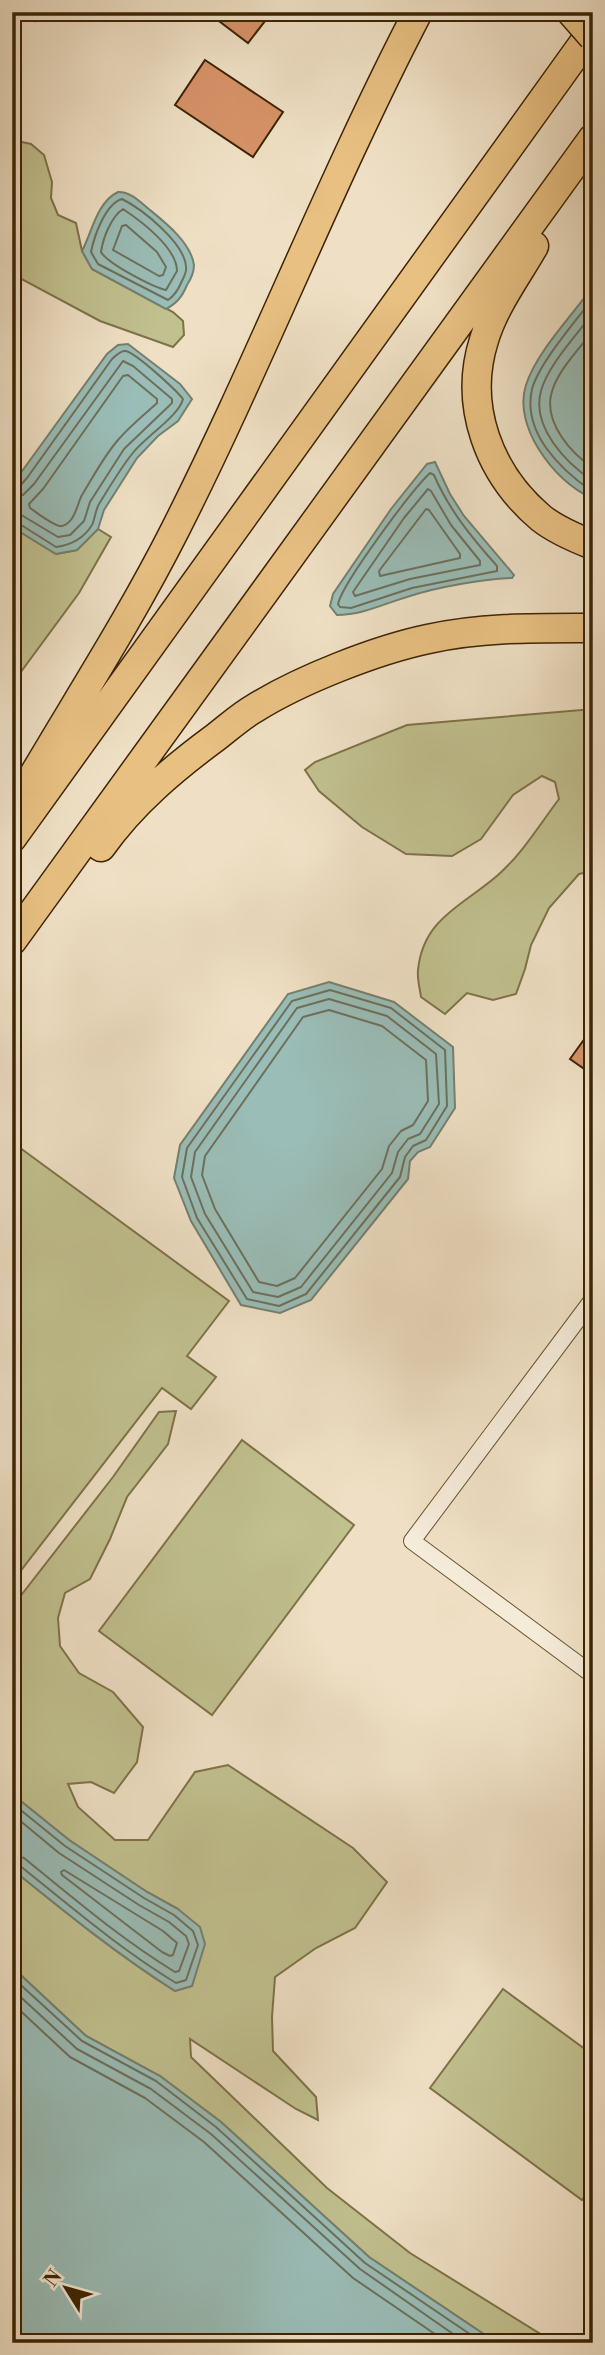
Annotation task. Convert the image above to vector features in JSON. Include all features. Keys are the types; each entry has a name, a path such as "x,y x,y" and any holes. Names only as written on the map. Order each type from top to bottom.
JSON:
{"highway":[{"path":"12,813 128,618 175,530 235,405 377,90 418,12"},
{"path":"571,12 593,37"},
{"path":"12,838 593,30"},
{"path":"593,140 494,316 477,368 476,391 477,413 485,439 507,482 542,519 593,545"},
{"path":"12,941 593,140"},
{"path":"12,962 32,945 112,831 172,769 255,708 304,683 357,661 428,639 495,630 593,628"}],"street":[{"path":"593,1299 412,1541 593,1675"}],"shaded area":[{"path":"12,140 31,144 44,155 52,182 51,198 58,215 76,223 82,251 92,269 173,312 183,321 184,335 173,347 100,321 12,274"},
{"path":"12,527 56,554 77,550 98,529 111,537 79,593 12,684"},
{"path":"593,709 593,871 579,874 549,908 531,945 516,994 493,1000 467,993 445,1014 421,997 418,970 421,952 428,937 447,914 498,875 523,848 559,799 555,782 542,776 513,795 481,839 452,856 406,854 362,827 319,791 305,770 315,762 407,725"},
{"path":"12,1142 229,1301 187,1356 216,1377 191,1409 162,1388 12,1582"},
{"path":"176,1411 168,1444 127,1497 90,1579 65,1593 58,1618 60,1646 79,1673 113,1692 143,1727 137,1762 114,1793 91,1782 68,1784 78,1807 115,1840 148,1840 195,1772 228,1765 353,1848 387,1882 355,1928 316,1948 275,1977 273,2051 316,2097 318,2120 296,2109 190,2039 191,2057 327,2188 410,2253 555,2343 497,2343 369,2257 221,2122 160,2076 86,2036 12,1967 12,1869 112,1948 175,1991 192,1986 196,1970 178,1909 147,1892 69,1840 12,1794 12,1607 113,1477 159,1412"},
{"path":"242,1440 354,1525 212,1715 99,1631"},
{"path":"503,1989 593,2055 593,2186 582,2200 430,2088"}],"water":[{"path":"118,192 135,198 163,221 183,241 192,257 194,268 190,280 179,299 166,309 92,269 82,251 100,210"},
{"path":"593,286 593,499 569,484 543,456 528,426 523,401 526,385 538,359"},
{"path":"128,344 180,384 192,399 178,421 158,436 137,458 104,510 98,529 77,550 56,554 12,527 12,485 107,354 118,345"},
{"path":"435,462 464,516 514,575 512,578 434,590 365,611 337,615 330,606 333,594 391,509 427,464"},
{"path":"329,982 394,1002 453,1047 455,1108 430,1147 418,1152 410,1161 408,1179 311,1300 280,1313 241,1305 191,1221 174,1178 180,1145 288,994"},
{"path":"12,1794 69,1840 147,1892 178,1909 200,1927 205,1944 192,1986 175,1991 112,1948 12,1869"},
{"path":"12,1967 86,2036 160,2076 221,2122 369,2257 497,2343 12,2343"}],"building":[{"path":"22,12 41,12 35,21"},
{"path":"207,12 272,12 248,43"},
{"path":"205,60 283,112 253,157 175,105"},
{"path":"593,1027 593,1075 570,1059"}]}
